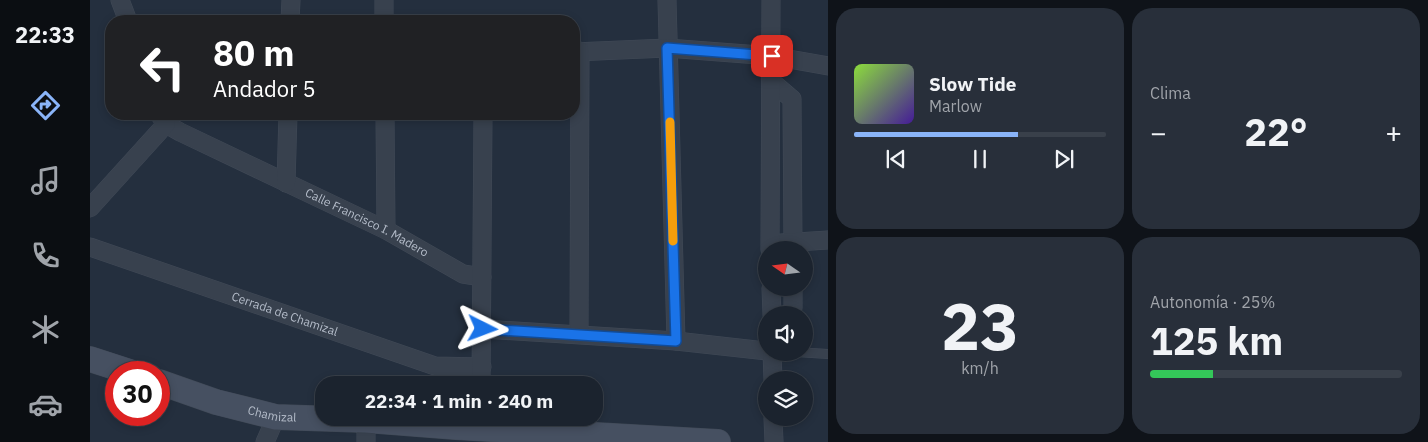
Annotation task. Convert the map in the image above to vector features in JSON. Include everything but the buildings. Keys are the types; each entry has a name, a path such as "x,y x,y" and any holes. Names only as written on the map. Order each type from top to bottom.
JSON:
{"street":[{"path":"120,0 126,15"},
{"path":"290,15 291,0"},
{"path":"384,0 384,15"},
{"path":"667,0 676,341"},
{"path":"770,241 771,0"},
{"path":"580,51 667,48 772,56 828,66"},
{"path":"771,81 792,98 793,241"},
{"path":"90,208 161,120"},
{"name":"Calle Francisco I. Madero","path":"164,120 286,183 386,230 463,274 482,277"},
{"path":"286,183 288,120"},
{"path":"385,120 386,230"},
{"path":"482,376 483,120"},
{"path":"577,120 579,334"},
{"path":"813,243 828,240"},
{"name":"Cerrada de Chamizal","path":"90,247 435,366 482,367"},
{"path":"483,329 676,341 758,350"},
{"path":"90,359 105,364"},
{"name":"Chamizal","path":"170,386 216,402 276,417 366,431 456,435 473,426"},
{"path":"265,442 276,417"},
{"name":"Chamizal","path":"510,426 598,438 718,442"},
{"path":"773,426 774,442"}],"lane":[{"path":"813,353 828,354"}],"slow traffic":[{"path":"670,122 673,241"}],"route":[{"path":"483,329 676,341 667,48 772,56"}]}
